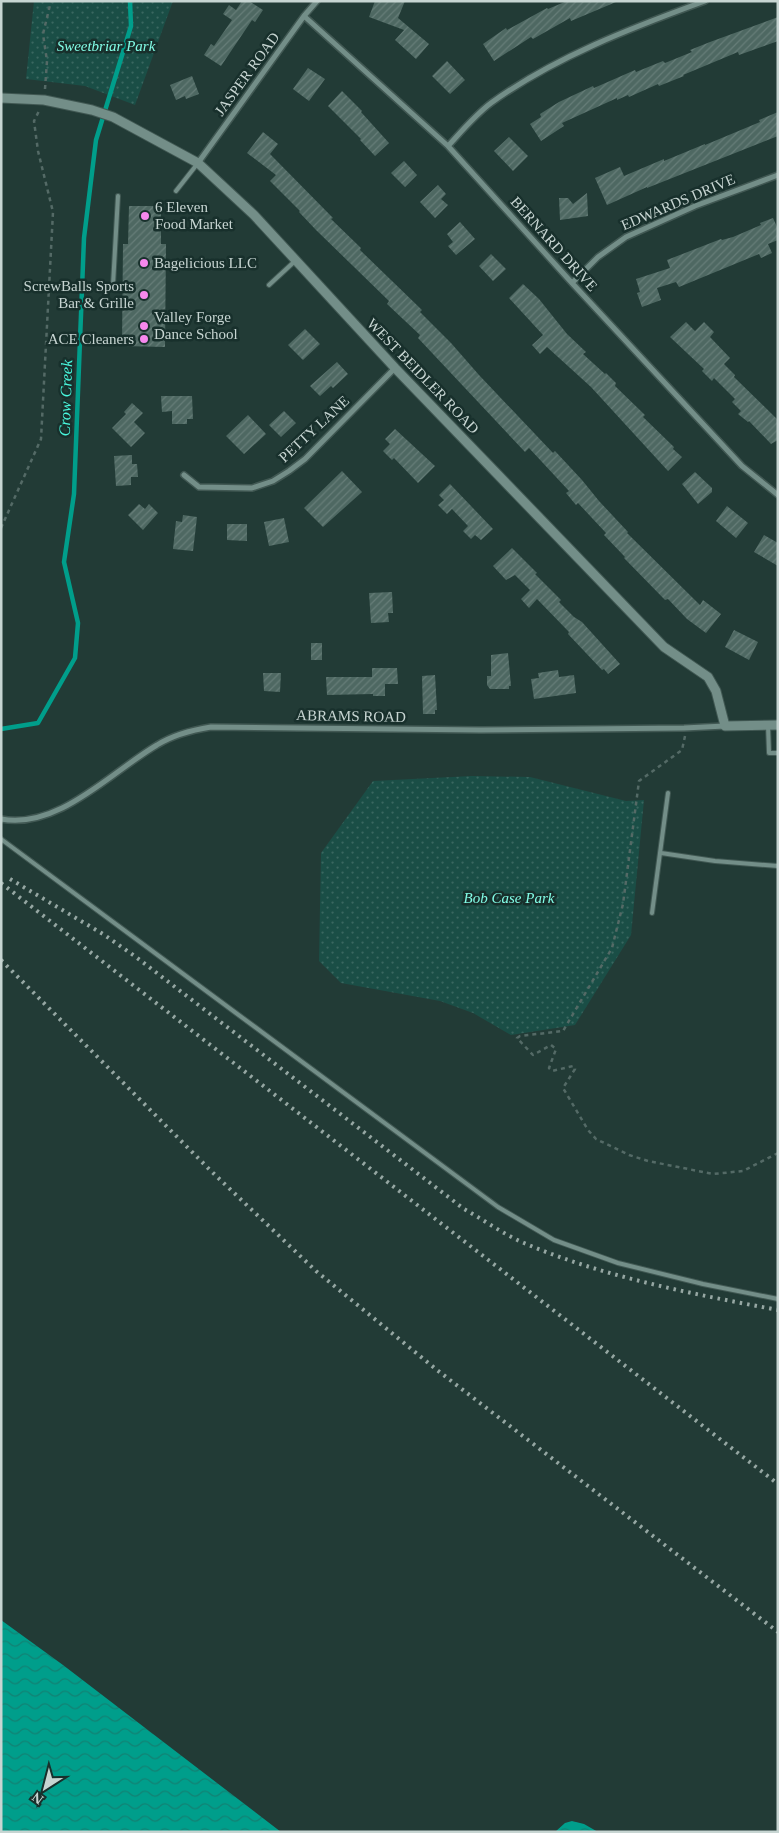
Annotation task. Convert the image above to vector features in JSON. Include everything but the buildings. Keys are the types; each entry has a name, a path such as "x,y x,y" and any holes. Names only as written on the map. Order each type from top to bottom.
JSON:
{"street":[{"name":"JASPER ROAD","path":"198,162 304,16 317,1"},
{"path":"448,146 490,104 554,63 664,16 705,1"},
{"name":"BERNARD DRIVE","path":"304,16 448,146 742,466 778,495"},
{"name":"WEST BEIDLER ROAD","path":"1,98 44,100 92,110 113,117 198,162 254,215 295,260 305,268 395,368 664,647 708,677 716,691 725,726"},
{"name":"EDWARDS DRIVE","path":"572,283 598,257 626,237 704,202 778,174"},
{"name":"PETTY LANE","path":"184,475 199,487 252,488 273,481 305,459 395,368"},
{"path":"725,726 773,725"},
{"name":"ABRAMS ROAD","path":"1,819 15,822 36,818 59,810 158,745 192,730 211,727 474,730 725,726"}],"lane":[{"path":"176,191 198,162"},
{"path":"113,285 118,196"},
{"path":"269,285 295,260"},
{"path":"773,725 769,753 778,753"},
{"path":"652,913 668,794"},
{"path":"1,839 498,1207 554,1240 618,1263 703,1284 778,1299"},
{"path":"661,853 715,861 778,866"}],"path":[{"path":"1,528 41,439 53,212 38,152 34,121 44,100 47,61 43,34 51,1"},
{"path":"684,728 685,741 682,750 639,781 623,904 612,948 563,1031 520,1036 517,1038 533,1055 552,1045 556,1049 549,1068 552,1071 573,1066 575,1069 563,1088 588,1130 596,1138 615,1149 648,1161 713,1174 743,1171 778,1153"}],"green space":[{"name":"Sweetbriar Park","path":"34,1 173,1 135,105 85,86 26,79"},
{"name":"Bob Case Park","path":"472,776 530,777 626,801 644,800 631,935 575,1025 511,1035 473,1013 440,1001 341,983 319,961 321,853 373,781"}],"water":[{"path":"1,1620 63,1665 281,1832 1,1832"},
{"path":"572,1821 584,1824 598,1832 555,1832 565,1823"}],"waterway":[{"name":"Crow Creek","path":"1,729 38,723 75,658 78,623 64,562 74,494 84,238 96,140 131,26 130,1"}],"railway":[{"path":"10,879 103,934 136,957 464,1209 509,1235 554,1255 617,1275 681,1291 778,1310"},
{"path":"1,883 778,1484"},
{"path":"1,960 211,1171 316,1271 437,1370 778,1632"}],"place":[{"name":"6 Eleven Food Market","path":"145,216"},
{"name":"Bagelicious LLC","path":"144,263"},
{"name":"ScrewBalls Sports Bar & Grille","path":"144,295"},
{"name":"Valley Forge Dance School","path":"144,326"},
{"name":"ACE Cleaners","path":"144,339"}]}
